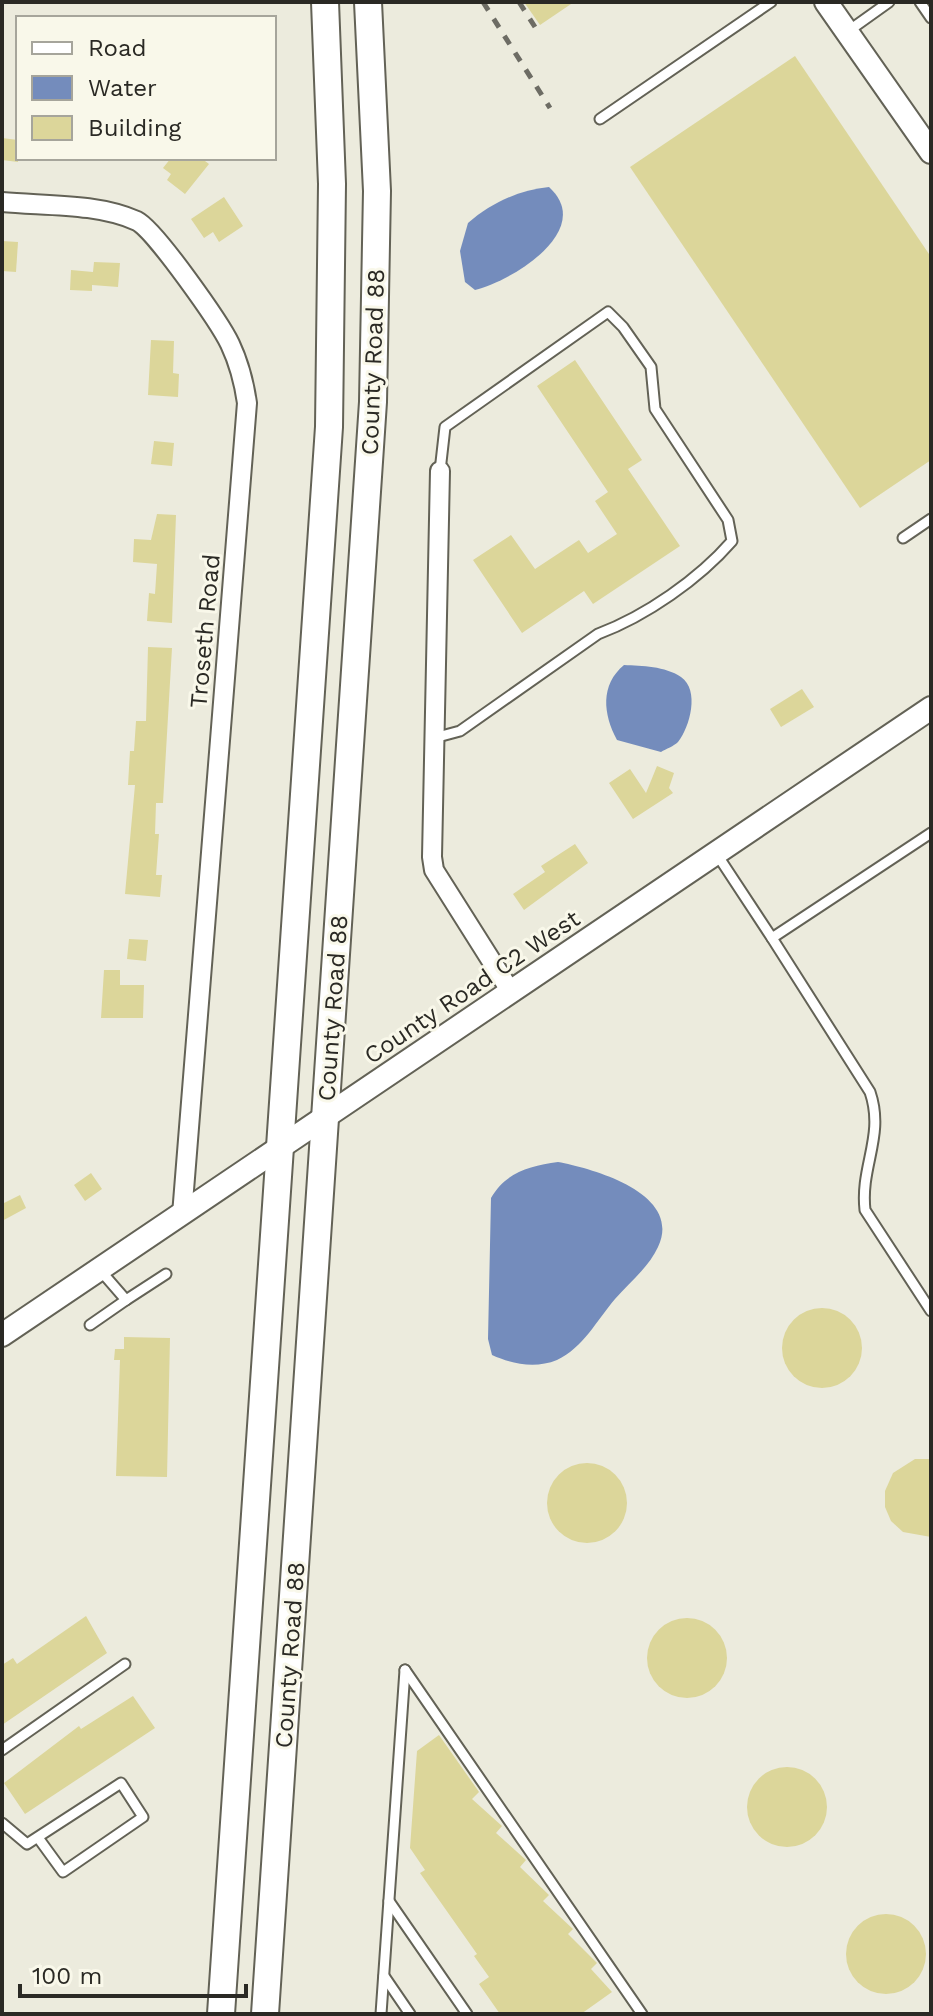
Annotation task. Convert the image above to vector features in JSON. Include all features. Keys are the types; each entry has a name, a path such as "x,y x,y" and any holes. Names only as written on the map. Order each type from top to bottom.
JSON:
{"main road":[{"name":"County Road 88","path":"221,2014 329,427 332,184 325,2"},
{"name":"County Road 88","path":"265,2014 376,327 376,139 368,2"}],"street":[{"path":"826,2 931,152"},
{"name":"Troseth Road","path":"2,202 98,211 139,222 165,251 229,341 242,373 247,403 182,1215"},
{"path":"440,471 430,835 434,870 511,992"},
{"name":"County Road C2 West","path":"2,1335 931,708"}],"lane":[{"path":"600,119 771,2"},
{"path":"847,32 889,2"},
{"path":"920,2 931,18"},
{"path":"433,738 460,731 598,634 620,626 715,561 732,541 728,520 655,409 651,367 608,312 445,427 440,471"},
{"path":"903,538 931,519"},
{"path":"772,938 931,833"},
{"path":"716,853 870,1092 877,1114 863,1191 865,1210 931,1311"},
{"path":"100,1270 126,1300"},
{"path":"90,1325 166,1274"},
{"path":"2,1750 125,1664"},
{"path":"381,2014 405,1670 638,2013"},
{"path":"2,1823 27,1844 121,1783 143,1817 63,1872 39,1839"},
{"path":"389,1901 467,2014"},
{"path":"384,1976 410,2014"}],"water":[{"path":"549,187 561,203 562,220 556,236 527,265 491,285 475,290 465,282 460,251 468,223 506,199"},
{"path":"624,665 668,671 687,683 692,699 686,727 678,742 661,752 617,740 612,730 606,700 611,682"},
{"path":"558,1162 593,1171 631,1187 658,1212 662,1228 658,1247 649,1261 574,1348 549,1363 516,1363 492,1355 488,1339 491,1198 511,1176"}],"building":[{"path":"524,2 574,2 540,25"},
{"path":"795,56 931,257 931,460 860,508 630,167"},
{"path":"2,138 16,140 18,162 2,160"},
{"path":"169,160 204,160 209,164 185,194 167,180 171,174 163,168"},
{"path":"224,197 243,226 219,242 213,232 204,238 191,219"},
{"path":"2,241 18,242 16,272 2,271"},
{"path":"94,262 120,263 118,287 92,285 92,291 70,290 71,270 93,272"},
{"path":"151,340 174,341 173,373 179,374 178,397 148,395"},
{"path":"575,360 642,460 628,469 680,546 593,604 584,591 522,633 473,560 511,535 535,569 579,540 588,553 617,534 595,501 608,492 537,386"},
{"path":"154,441 174,443 172,466 151,464"},
{"path":"157,514 176,515 172,623 147,621 149,593 155,594 157,564 133,562 134,539 151,540"},
{"path":"148,647 172,648 163,803 156,803 155,834 159,834 156,875 162,875 160,897 125,894 135,785 128,785 130,751 134,751 136,721 146,721"},
{"path":"802,689 814,707 781,727 770,709"},
{"path":"657,766 674,773 669,788 673,793 633,819 609,783 630,769 646,793"},
{"path":"575,844 588,863 524,910 513,894 545,872 541,866"},
{"path":"129,939 148,940 146,961 127,959"},
{"path":"104,970 120,970 120,985 144,985 143,1018 101,1018"},
{"path":"91,1173 102,1189 85,1201 74,1185"},
{"path":"20,1195 26,1208 2,1221 2,1204"},
{"path":"822,1308 837,1311 850,1320 859,1333 862,1348 859,1363 850,1376 837,1385 822,1388 807,1385 794,1376 785,1363 782,1348 785,1333 794,1320 807,1311"},
{"path":"124,1337 170,1338 167,1477 116,1476 120,1360 114,1360 115,1349 124,1349"},
{"path":"915,1459 931,1459 931,1537 903,1532 891,1521 885,1507 885,1491 893,1473"},
{"path":"587,1463 602,1466 615,1475 624,1488 627,1503 624,1518 615,1531 602,1540 587,1543 572,1540 559,1531 550,1518 547,1503 550,1488 559,1475 572,1466"},
{"path":"86,1616 107,1653 2,1725 2,1665 13,1658 17,1664"},
{"path":"687,1618 702,1621 715,1630 724,1643 727,1658 724,1673 715,1686 702,1695 687,1698 672,1695 659,1686 650,1673 647,1658 650,1643 659,1630 672,1621"},
{"path":"133,1696 155,1728 25,1814 4,1783 79,1726 81,1729"},
{"path":"439,1735 479,1792 472,1799 502,1826 496,1833 526,1860 520,1867 549,1895 543,1901 573,1929 568,1934 597,1963 591,1969 612,1992 581,2014 500,2014 479,1984 489,1977 474,1956 477,1954 420,1873 425,1870 410,1848 417,1751"},
{"path":"787,1767 802,1770 815,1779 824,1792 827,1807 824,1822 815,1835 802,1844 787,1847 772,1844 759,1835 750,1822 747,1807 750,1792 759,1779 772,1770"},
{"path":"886,1914 901,1917 914,1926 923,1939 926,1954 923,1969 914,1982 901,1991 886,1994 871,1991 858,1982 849,1969 846,1954 849,1939 858,1926 871,1917"}],"railway":[{"path":"483,2 550,108"},
{"path":"519,2 535,27"}]}
